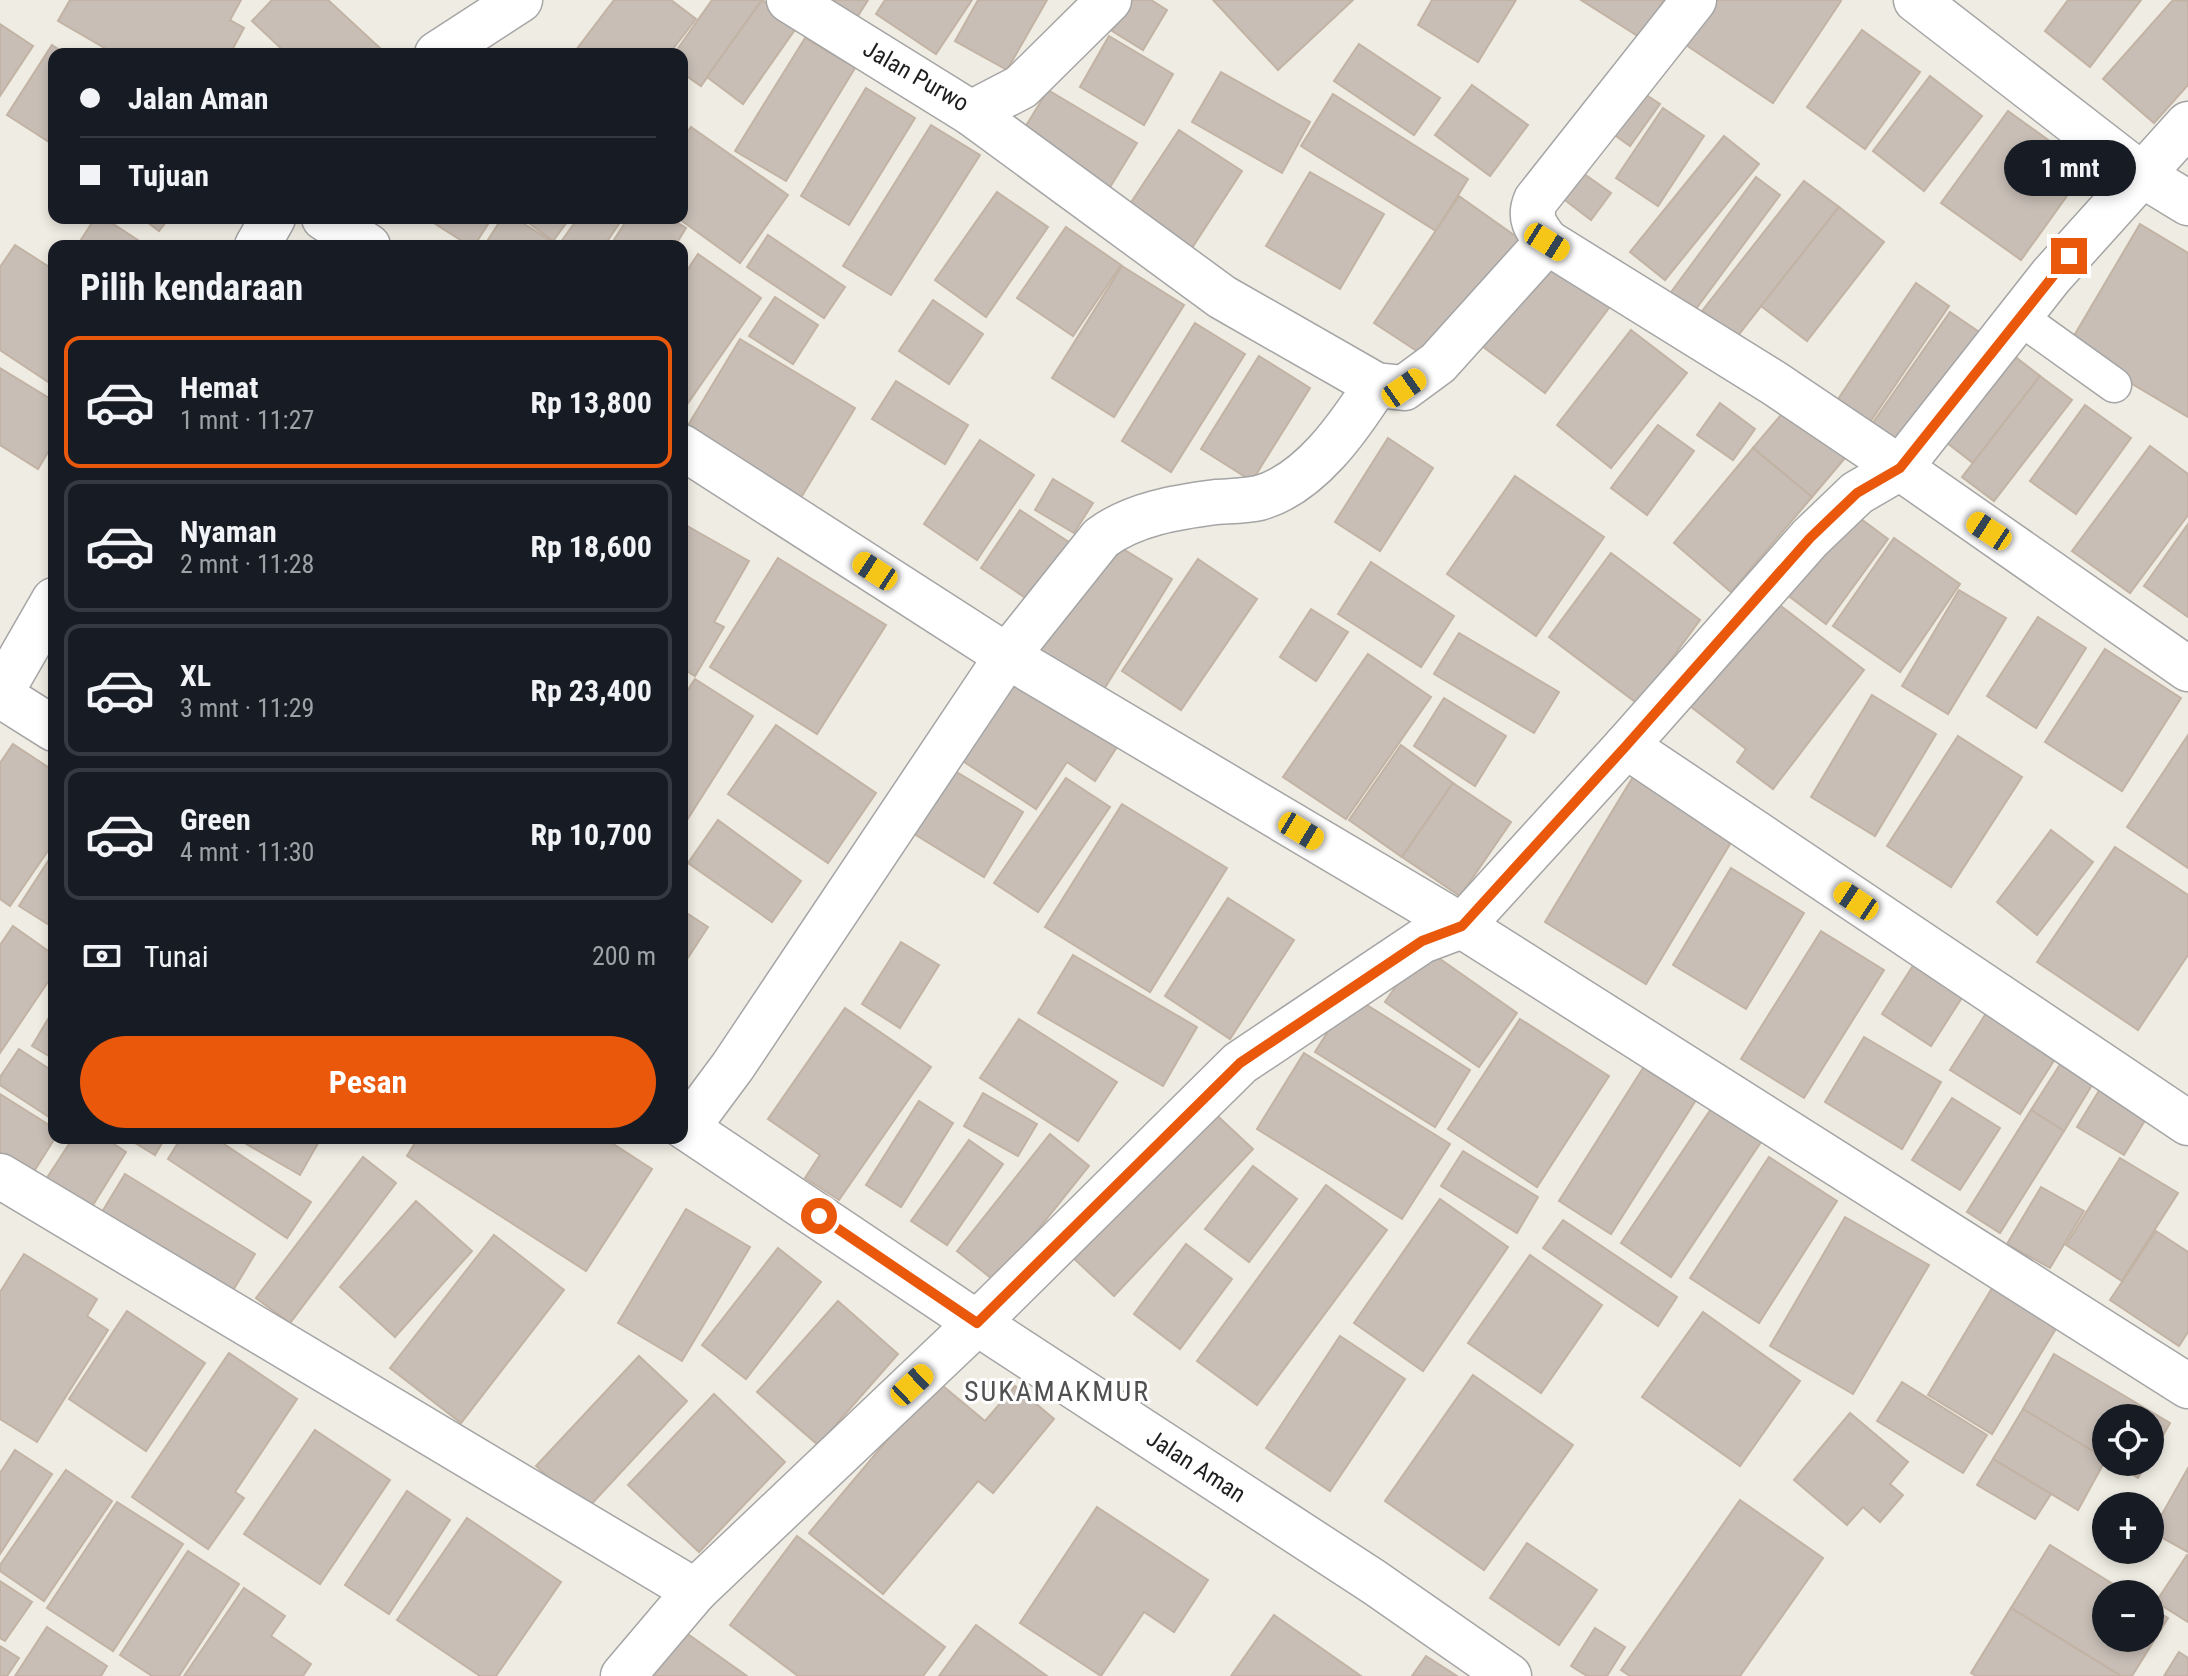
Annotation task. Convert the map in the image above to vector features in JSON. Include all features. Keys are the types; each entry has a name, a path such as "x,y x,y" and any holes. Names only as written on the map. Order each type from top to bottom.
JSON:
{"street":[{"path":"446,48 520,0"},
{"name":"Jalan Purwo","path":"789,0 971,113 1021,87 1109,0"},
{"path":"1694,0 1536,200 1532,208 1533,224 1547,242 1774,383 2188,669"},
{"path":"1916,0 2142,175 2188,203"},
{"path":"971,113 1222,297 1376,385 1404,388 1438,363 1547,242"},
{"path":"623,1676 695,1591 977,1323 1240,1063 1422,941 1462,926 1810,538 1857,493 1900,468 2051,276 2188,124"},
{"path":"333,224 359,240"},
{"path":"688,1121 741,1054 1007,656 1101,538 1116,527 1154,513 1259,498 1294,482 1345,433 1376,385"},
{"path":"688,451 1007,656 1462,926 2188,1386"},
{"path":"48,610 0,694 48,725"},
{"path":"1626,746 2188,1123"},
{"name":"Jalan Aman","path":"688,1129 977,1323 1374,1582 1509,1676"},
{"path":"0,1176 695,1591"}],"lane":[{"path":"2019,317 2114,385"}],"building":[{"path":"70,0 241,0 230,20 244,28 233,48 105,48 58,21"},
{"path":"272,0 328,0 380,48 281,48 252,21"},
{"path":"614,0 671,0 696,19 674,48 578,48"},
{"path":"712,0 762,0 701,86 688,77 688,48 678,48"},
{"path":"762,0 799,24 743,104 707,77"},
{"path":"828,0 868,0 856,19"},
{"path":"885,0 972,0 936,54 876,14"},
{"path":"978,0 1047,0 1007,70 955,41"},
{"path":"1131,0 1151,0 1167,10 1143,50 1112,31"},
{"path":"1213,0 1353,0 1278,70"},
{"path":"1432,0 1516,0 1478,62 1418,25"},
{"path":"1581,0 1664,0 1641,38"},
{"path":"1706,0 1841,1 1773,103 1680,41"},
{"path":"2068,0 2141,0 2090,67 2045,31"},
{"path":"2173,0 2188,1 2188,85 2154,123 2103,79"},
{"path":"0,24 33,46 0,96"},
{"path":"1862,30 1920,72 1865,149 1807,107"},
{"path":"1109,36 1173,74 1144,125 1080,87"},
{"path":"805,38 855,68 786,181 735,151"},
{"path":"1359,44 1440,98 1414,135 1334,81"},
{"path":"48,51 48,141 7,115"},
{"path":"1221,72 1310,122 1282,173 1192,122"},
{"path":"1930,76 1982,116 1924,191 1873,151"},
{"path":"1472,85 1528,125 1490,176 1435,135"},
{"path":"1631,85 1660,104 1630,146 1602,126"},
{"path":"866,88 915,118 849,225 801,196"},
{"path":"1048,90 1137,143 1106,194 1017,140"},
{"path":"1333,94 1468,179 1436,231 1301,146"},
{"path":"1663,108 1704,136 1658,206 1616,178"},
{"path":"2008,111 2087,168 2021,260 1941,203"},
{"path":"931,125 980,155 891,295 843,266"},
{"path":"691,127 788,195 740,263 686,224 688,131"},
{"path":"1179,130 1242,171 1188,254 1124,213"},
{"path":"1724,136 1759,164 1665,280 1630,252"},
{"path":"1580,171 1611,193 1591,220 1561,197"},
{"path":"1310,172 1384,214 1340,289 1266,246"},
{"path":"1756,177 1780,195 1687,321 1663,303"},
{"path":"1804,181 1839,207 1736,338 1702,311"},
{"path":"997,192 1048,227 986,317 935,280"},
{"path":"1459,196 1521,240 1435,363 1374,323"},
{"path":"1839,207 1884,242 1807,341 1761,306"},
{"path":"91,224 113,224 138,240 81,240"},
{"path":"150,224 164,224 159,231"},
{"path":"435,224 488,224 478,240 461,240"},
{"path":"498,224 524,224 549,240 488,240"},
{"path":"530,224 566,224 552,240"},
{"path":"574,224 619,224 608,240 562,240"},
{"path":"624,224 680,224 686,228 679,240 614,240"},
{"path":"2140,224 2188,253 2188,417 2068,346"},
{"path":"1066,227 1121,265 1073,336 1017,298"},
{"path":"768,235 845,287 824,318 747,267"},
{"path":"15,245 48,266 48,382 0,350 0,267"},
{"path":"1555,249 1618,296 1545,393 1482,346"},
{"path":"698,254 761,298 688,403 688,269"},
{"path":"1122,266 1184,305 1114,417 1052,378"},
{"path":"1916,283 1949,306 1864,431 1832,408"},
{"path":"775,297 818,325 793,364 749,336"},
{"path":"933,300 983,334 949,384 899,351"},
{"path":"1950,312 1988,338 1902,460 1865,434"},
{"path":"1195,323 1245,354 1171,472 1122,441"},
{"path":"1631,330 1687,373 1611,468 1557,425"},
{"path":"740,339 855,408 799,501 688,434 688,425"},
{"path":"2009,352 2040,376 1973,463 1942,439"},
{"path":"1259,356 1310,388 1252,481 1201,449"},
{"path":"0,368 48,397 48,452 38,469 0,445"},
{"path":"2040,376 2072,400 1994,501 1962,477"},
{"path":"896,381 968,425 945,464 872,419"},
{"path":"1792,402 1850,452 1812,497 1753,448"},
{"path":"1720,403 1755,429 1733,460 1697,435"},
{"path":"2085,405 2131,438 2076,514 2030,481"},
{"path":"1658,425 1694,451 1647,515 1611,488"},
{"path":"1388,438 1433,468 1380,551 1335,522"},
{"path":"980,440 1034,475 977,560 924,524"},
{"path":"2150,446 2188,474 2188,515 2130,593 2072,551"},
{"path":"1753,448 1812,497 1731,592 1674,543"},
{"path":"1515,476 1604,537 1536,636 1447,574"},
{"path":"1053,479 1093,503 1074,533 1035,510"},
{"path":"1020,510 1075,546 1036,605 981,568"},
{"path":"1849,510 1888,539 1826,624 1786,594"},
{"path":"2188,524 2188,617 2144,586"},
{"path":"688,526 749,561 714,622 724,627 695,676 688,672"},
{"path":"1894,538 1960,584 1900,672 1833,626"},
{"path":"1107,539 1172,579 1103,691 1037,652"},
{"path":"1611,553 1700,620 1638,704 1549,637"},
{"path":"778,558 886,625 817,734 710,667"},
{"path":"1198,559 1257,599 1181,710 1122,671"},
{"path":"1371,562 1454,616 1421,667 1338,614"},
{"path":"1959,590 2006,618 1948,714 1902,686"},
{"path":"1768,596 1864,670 1773,789 1737,762 1746,749 1686,703"},
{"path":"1311,609 1348,632 1316,681 1280,657"},
{"path":"2038,617 2086,648 2036,728 1987,696"},
{"path":"1459,633 1559,692 1534,733 1434,674"},
{"path":"2105,649 2181,698 2122,791 2045,742"},
{"path":"1368,654 1431,697 1346,819 1283,777"},
{"path":"1009,675 1117,747 1095,781 1067,762 1036,809 955,756"},
{"path":"695,679 753,716 688,819 688,690"},
{"path":"1872,695 1936,734 1875,836 1811,797"},
{"path":"1444,698 1506,736 1475,786 1414,746"},
{"path":"776,725 876,793 828,863 728,794"},
{"path":"2188,735 2188,868 2127,827"},
{"path":"1958,736 2022,777 1951,887 1887,846"},
{"path":"13,744 48,767 48,851 10,906 0,899 0,763"},
{"path":"1401,745 1453,783 1402,857 1349,820"},
{"path":"950,768 1023,812 984,877 911,832"},
{"path":"1633,777 1733,839 1646,984 1545,922"},
{"path":"1066,778 1110,807 1038,912 994,883"},
{"path":"1453,783 1511,822 1460,896 1402,857"},
{"path":"1122,804 1227,868 1150,992 1045,927"},
{"path":"718,820 801,881 772,922 688,863"},
{"path":"2051,830 2093,862 2037,935 1997,902"},
{"path":"2115,847 2188,895 2188,955 2138,1030 2037,962"},
{"path":"48,861 48,924 19,906"},
{"path":"1731,868 1804,913 1746,1009 1673,965"},
{"path":"1228,898 1294,940 1230,1039 1165,996"},
{"path":"688,914 708,927 688,958"},
{"path":"13,926 48,951 48,982 0,1053 0,945"},
{"path":"1821,931 1884,970 1804,1098 1741,1059"},
{"path":"901,942 939,965 900,1028 862,1004"},
{"path":"1423,947 1517,1013 1479,1067 1385,1002"},
{"path":"1073,955 1197,1027 1163,1086 1038,1013"},
{"path":"1916,961 1965,993 1931,1046 1882,1014"},
{"path":"1351,995 1470,1070 1435,1127 1315,1052"},
{"path":"1992,1004 2062,1048 2020,1114 1950,1070"},
{"path":"845,1008 931,1067 839,1200 805,1178 820,1155 768,1119"},
{"path":"48,1019 48,1055 32,1046"},
{"path":"1019,1019 1117,1082 1078,1141 980,1078"},
{"path":"1520,1019 1609,1076 1537,1187 1448,1129"},
{"path":"1864,1037 1941,1082 1902,1149 1825,1102"},
{"path":"19,1049 48,1068 48,1116 0,1085 0,1077"},
{"path":"2068,1052 2100,1072 2064,1131 2031,1110"},
{"path":"1304,1053 1450,1144 1402,1219 1257,1129"},
{"path":"1643,1068 1696,1100 1611,1234 1559,1201"},
{"path":"2103,1084 2150,1112 2124,1155 2077,1127"},
{"path":"983,1093 1037,1124 1018,1156 964,1126"},
{"path":"0,1094 48,1124 48,1144 51,1144 28,1181 0,1164"},
{"path":"1952,1098 2000,1128 1960,1190 1912,1160"},
{"path":"919,1101 953,1123 901,1207 866,1185"},
{"path":"1209,1108 1253,1149 1114,1296 1070,1255"},
{"path":"1711,1109 1761,1142 1671,1277 1621,1243"},
{"path":"2031,1110 2064,1131 2000,1233 1967,1212"},
{"path":"1050,1134 1089,1166 996,1282 957,1251"},
{"path":"969,1140 1003,1164 947,1245 911,1221"},
{"path":"69,1144 114,1144 126,1152 86,1216 41,1187"},
{"path":"137,1144 161,1144 155,1155"},
{"path":"177,1144 224,1144 311,1202 287,1238 168,1159"},
{"path":"246,1144 318,1144 300,1175"},
{"path":"414,1144 613,1144 652,1169 586,1271 407,1156"},
{"path":"1463,1151 1538,1197 1517,1233 1441,1186"},
{"path":"363,1157 396,1183 290,1323 256,1298"},
{"path":"1769,1157 1837,1201 1759,1323 1690,1278"},
{"path":"2120,1158 2178,1193 2122,1281 2066,1245"},
{"path":"1253,1166 1297,1199 1249,1262 1205,1229"},
{"path":"125,1174 255,1254 229,1297 99,1217"},
{"path":"1326,1185 1387,1230 1257,1405 1197,1361"},
{"path":"2041,1187 2084,1211 2050,1268 2007,1244"},
{"path":"1440,1199 1508,1247 1423,1371 1354,1323"},
{"path":"416,1201 472,1251 395,1337 340,1287"},
{"path":"686,1209 750,1247 682,1361 618,1323"},
{"path":"1845,1217 1929,1265 1853,1394 1770,1346"},
{"path":"1563,1220 1677,1297 1658,1326 1543,1248"},
{"path":"2156,1231 2188,1252 2188,1332 2179,1346 2110,1300"},
{"path":"494,1235 564,1290 461,1423 390,1368"},
{"path":"1186,1244 1232,1279 1180,1349 1134,1314"},
{"path":"778,1248 821,1282 746,1379 702,1345"},
{"path":"24,1254 97,1299 87,1316 108,1330 37,1442 0,1419 0,1292"},
{"path":"1530,1255 1602,1305 1541,1393 1468,1343"},
{"path":"1998,1278 2063,1317 1992,1434 1928,1395"},
{"path":"838,1301 898,1354 818,1445 757,1392"},
{"path":"127,1311 205,1363 146,1451 69,1399"},
{"path":"1703,1312 1800,1381 1740,1466 1642,1397"},
{"path":"1340,1336 1405,1379 1330,1491 1266,1448"},
{"path":"229,1353 297,1399 235,1492 244,1498 208,1549 132,1497"},
{"path":"2054,1354 2138,1404 2092,1404 2092,1451 2023,1409"},
{"path":"639,1356 687,1401 585,1511 536,1466"},
{"path":"1473,1375 1573,1445 1484,1570 1385,1501"},
{"path":"937,1381 985,1421 1015,1386 1054,1419 993,1493 978,1481 883,1594 809,1533"},
{"path":"1902,1382 1987,1435 1963,1473 1877,1421"},
{"path":"714,1394 785,1462 699,1552 628,1485"},
{"path":"2023,1409 2092,1451 2092,1476 2097,1476 2078,1510 1993,1459"},
{"path":"1850,1413 1908,1462 1890,1484 1903,1495 1880,1522 1863,1507 1847,1525 1794,1480"},
{"path":"2164,1419 2170,1423 2164,1434"},
{"path":"315,1430 390,1480 320,1584 244,1534"},
{"path":"15,1450 52,1474 0,1554 0,1473"},
{"path":"1993,1459 2051,1494 2035,1519 1977,1485"},
{"path":"2188,1468 2188,1552 2164,1539 2164,1511"},
{"path":"66,1470 112,1501 44,1601 0,1571 0,1565"},
{"path":"407,1491 450,1520 389,1614 345,1585"},
{"path":"1740,1500 1823,1558 1740,1676 1630,1676 1621,1670"},
{"path":"117,1502 183,1544 113,1651 47,1608"},
{"path":"1097,1507 1208,1580 1174,1632 1144,1612 1101,1676 1020,1623"},
{"path":"467,1518 561,1582 496,1676 480,1676 397,1620"},
{"path":"797,1536 945,1647 923,1676 798,1676 730,1625"},
{"path":"1527,1543 1597,1590 1559,1645 1490,1598"},
{"path":"2050,1545 2106,1580 2092,1580 2092,1652 2147,1652 2132,1676 2121,1676 2011,1608"},
{"path":"188,1551 239,1584 179,1676 152,1676 120,1655"},
{"path":"2187,1555 2188,1622 2164,1607 2164,1590"},
{"path":"0,1581 32,1602 5,1641 0,1638"},
{"path":"244,1588 285,1616 271,1636 311,1664 303,1676 184,1676"},
{"path":"2011,1608 2121,1676 1976,1676 1971,1673"},
{"path":"1274,1615 1361,1676 1231,1676"},
{"path":"675,1625 747,1676 639,1676"},
{"path":"976,1625 1047,1676 939,1676"},
{"path":"47,1627 107,1666 101,1676 15,1676"},
{"path":"1595,1628 1625,1647 1607,1676 1587,1676 1571,1666"},
{"path":"0,1646 19,1658 7,1676 0,1676"},
{"path":"2179,1652 2188,1658 2188,1676 2164,1676"},
{"path":"1426,1656 1457,1676 1412,1676"}],"district":[{"name":"SUKAMAKMUR","path":"1057,1391"}],"route":[{"path":"819,1216 977,1323 1240,1063 1422,941 1462,926 1810,538 1857,493 1900,468 2069,256"}]}
